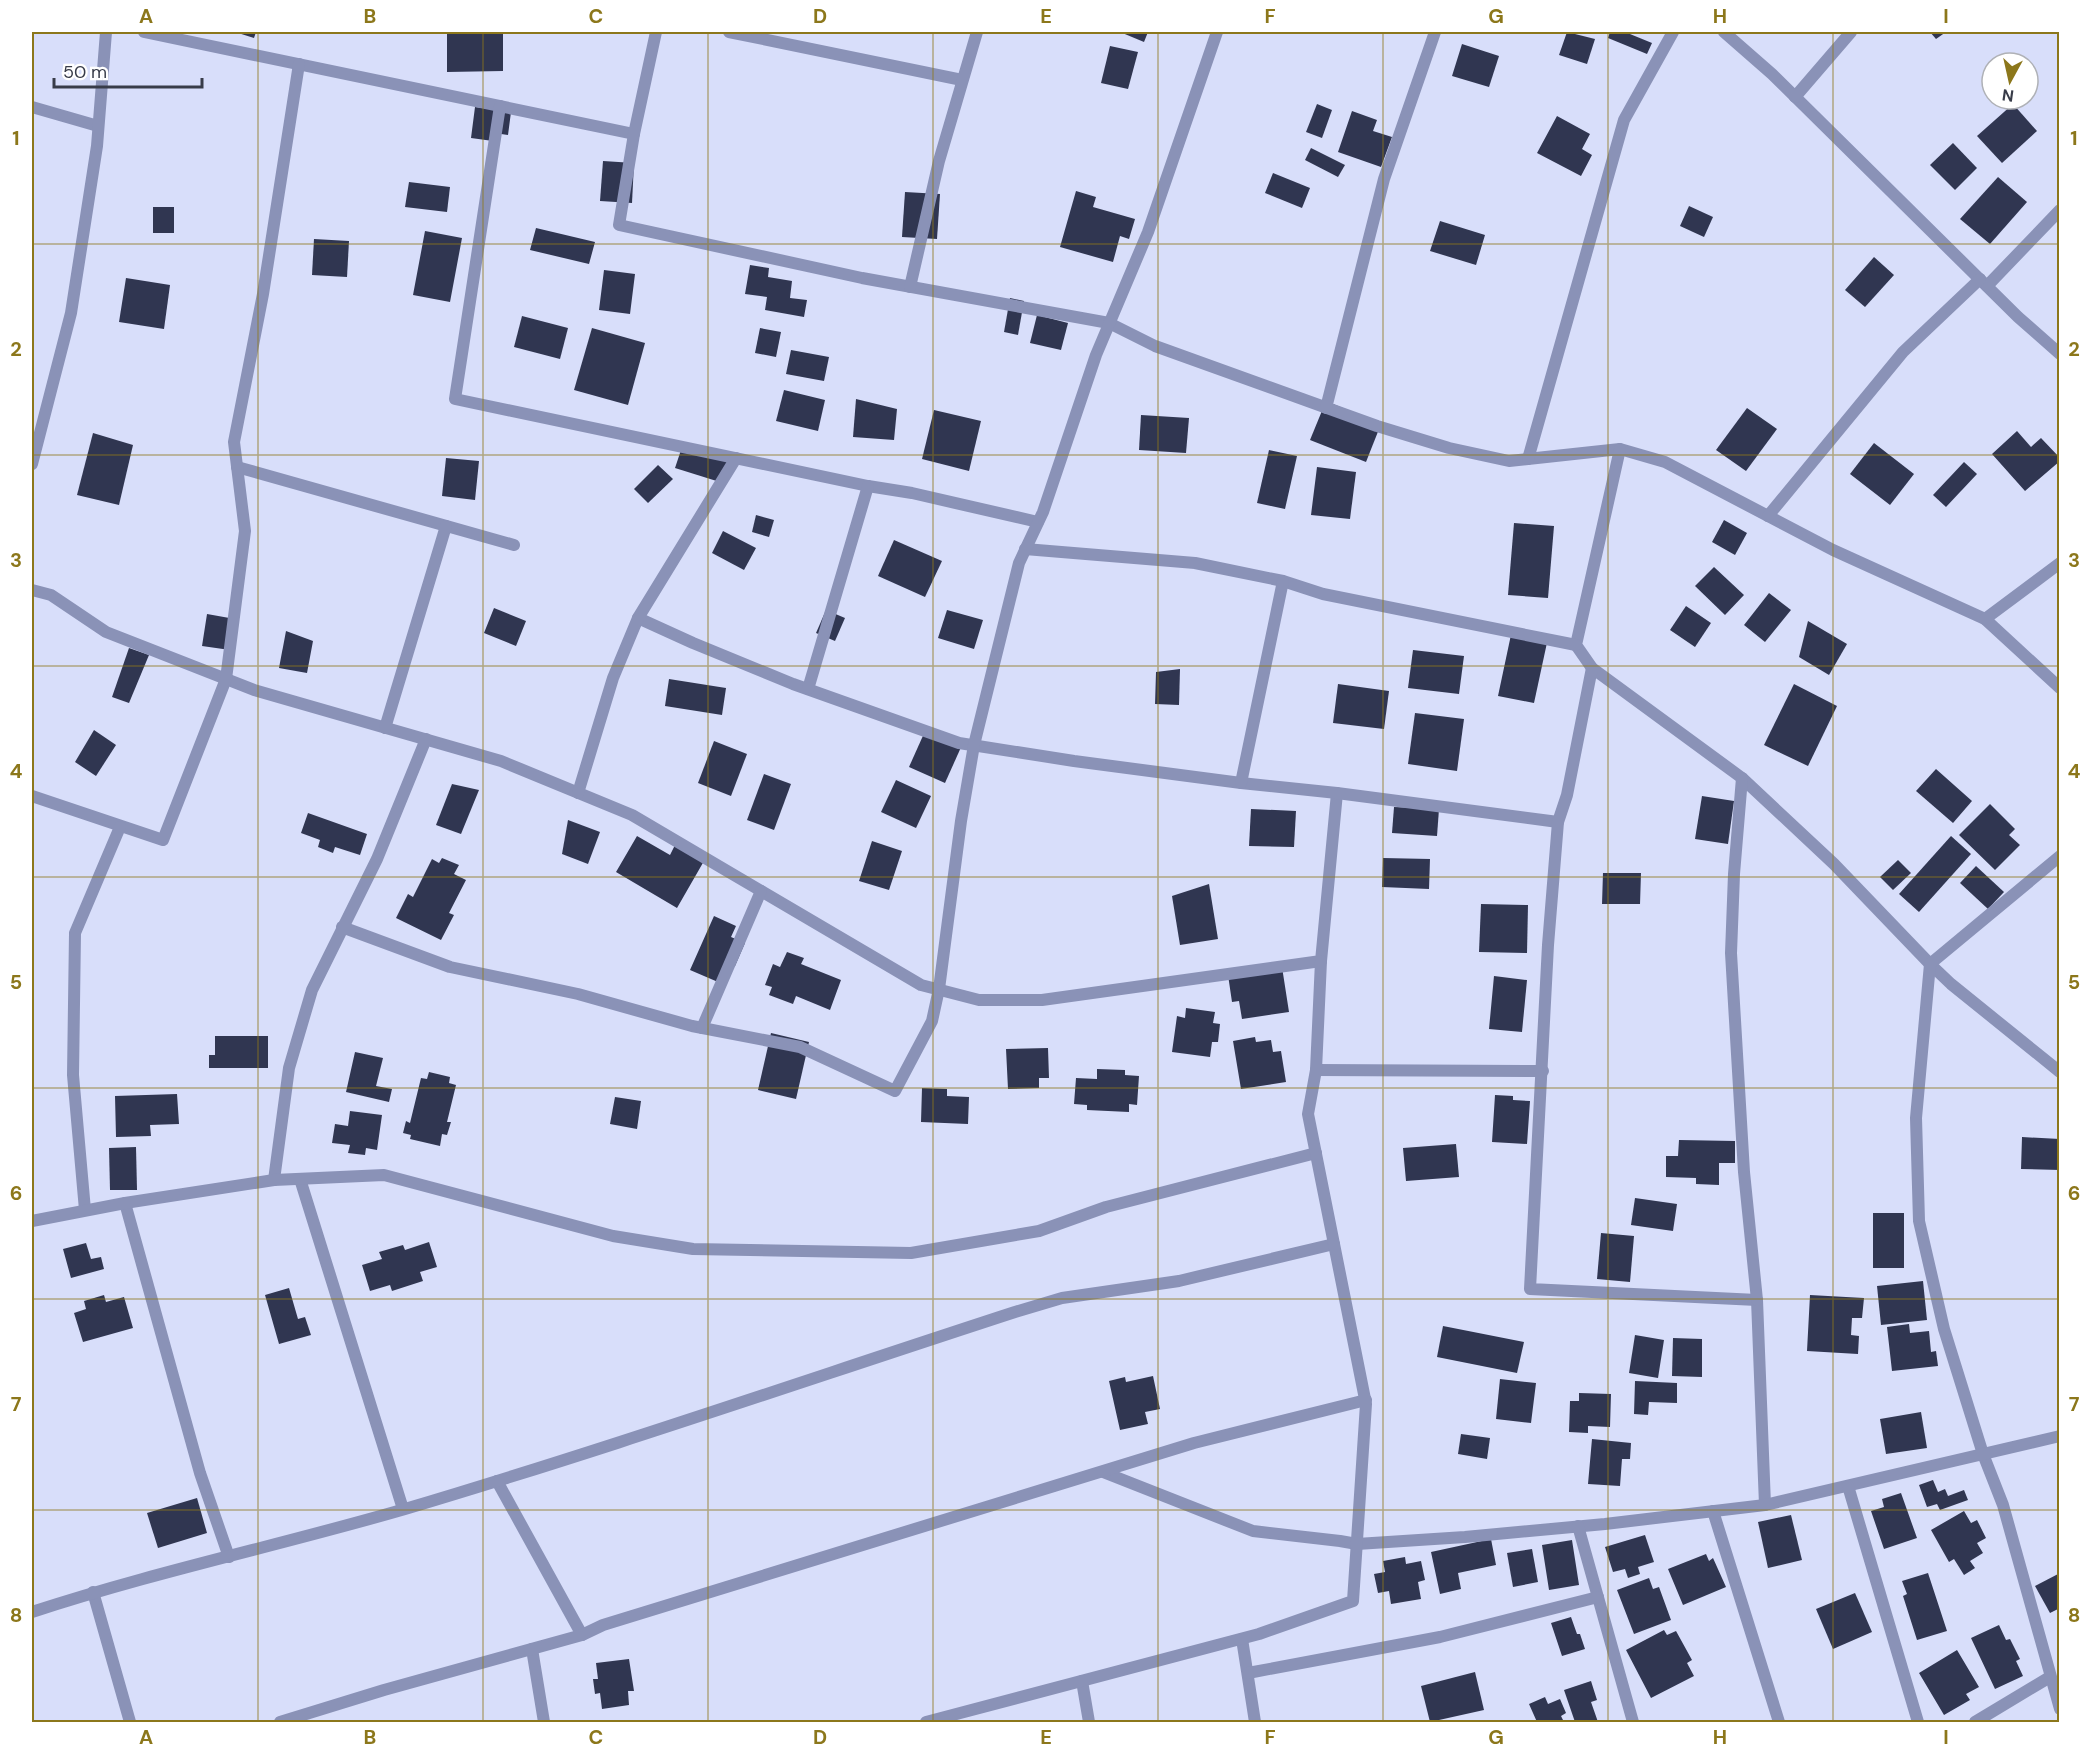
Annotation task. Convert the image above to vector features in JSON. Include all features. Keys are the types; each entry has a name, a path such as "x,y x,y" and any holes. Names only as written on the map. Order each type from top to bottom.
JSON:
{"street":[{"path":"32,464 71,313 98,126 106,32"},
{"path":"144,32 634,134"},
{"path":"656,32 634,134 619,225 910,287 1109,323 1155,346 1377,426 1449,447 1509,461 1620,449 1665,462 1833,550 1985,619 2060,688"},
{"path":"729,32 962,80"},
{"path":"910,287 939,161 977,32"},
{"path":"342,927 450,967 578,994 702,1028 800,1047 895,1091 932,1021 939,989 961,820 974,745 1019,563 1038,522 1096,355 1148,232 1217,32"},
{"path":"1326,408 1384,179 1435,32"},
{"path":"1528,459 1624,120 1673,32"},
{"path":"1724,32 1795,97 2060,354"},
{"path":"1795,97 1851,32"},
{"path":"32,796 163,840 226,679 245,531 234,442 263,294 298,64"},
{"path":"500,106 455,399 868,486 912,493 1038,522"},
{"path":"32,107 98,126"},
{"path":"1768,516 1903,352 1984,282 2060,210"},
{"path":"1576,645 1620,449"},
{"path":"578,793 613,678 638,618 736,458"},
{"path":"237,467 514,545"},
{"path":"808,689 868,486"},
{"path":"385,728 446,526"},
{"path":"1025,549 1195,563 1283,581 1323,594 1576,645 1592,668 1742,778 1834,864 1951,984 2060,1072"},
{"path":"1985,619 2060,563"},
{"path":"1241,783 1283,581"},
{"path":"32,590 51,595 106,633 254,690 501,761 632,815 921,985 979,999 1042,1000 1321,962"},
{"path":"638,618 693,643 808,689 959,743 1241,783 1558,822"},
{"path":"1592,668 1567,795 1558,822 1548,945 1530,1289 1756,1300"},
{"path":"274,1180 289,1068 312,990 376,859 426,739"},
{"path":"1742,778 1734,874 1731,953 1744,1172 1756,1300 1765,1505"},
{"path":"926,1722 1242,1639 1353,1601 1366,1400 1308,1114 1316,1070 1321,962 1336,793"},
{"path":"85,1210 73,1075 75,933 120,827"},
{"path":"2060,856 1930,964 1916,1118 1919,1221 1944,1329 1983,1454 2003,1506 2060,1709"},
{"path":"702,1028 761,891"},
{"path":"1316,1070 1543,1071"},
{"path":"32,1221 125,1203 274,1180 384,1175 613,1236 693,1249 911,1253 1038,1231 1106,1207 1316,1153"},
{"path":"300,1179 403,1509"},
{"path":"125,1203 200,1473 230,1557"},
{"path":"32,1612 93,1592 230,1557 497,1481 1062,1298 1179,1281 1334,1244"},
{"path":"280,1722 384,1690 582,1635 603,1625 1194,1443 1366,1400"},
{"path":"1103,1472 1252,1531 1340,1540 1357,1544 1465,1537 1765,1505 2060,1436"},
{"path":"497,1481 582,1635"},
{"path":"1848,1486 1918,1722"},
{"path":"1713,1511 1779,1722"},
{"path":"1578,1526 1633,1722"},
{"path":"93,1592 130,1722"},
{"path":"1248,1673 1440,1637 1598,1597"},
{"path":"1242,1639 1255,1722"},
{"path":"532,1649 544,1722"},
{"path":"1975,1722 2050,1677"},
{"path":"1082,1681 1089,1722"}],"building":[{"path":"235,32 256,32 254,38"},
{"path":"447,32 503,32 503,71 447,72"},
{"path":"1120,32 1148,32 1144,42"},
{"path":"1567,32 1595,39 1587,64 1559,55"},
{"path":"1610,32 1625,32 1652,43 1647,54 1608,38"},
{"path":"1930,32 1946,32 1936,39"},
{"path":"1462,44 1499,56 1489,87 1452,76"},
{"path":"1110,46 1138,52 1128,89 1101,83"},
{"path":"1317,104 1332,110 1322,138 1306,132"},
{"path":"475,107 511,112 508,135 494,133 493,141 471,138"},
{"path":"1352,111 1377,120 1373,131 1392,137 1381,167 1338,152"},
{"path":"2005,111 2019,111 2037,131 2002,163 1977,136"},
{"path":"1557,116 1590,134 1582,149 1592,155 1581,176 1537,153"},
{"path":"1953,143 1977,168 1955,190 1930,165"},
{"path":"1311,148 1345,165 1338,177 1305,160"},
{"path":"603,161 634,163 632,203 600,201"},
{"path":"1273,173 1310,188 1302,208 1265,193"},
{"path":"1998,177 2027,202 1990,244 1960,219"},
{"path":"409,182 450,187 447,212 405,207"},
{"path":"1076,191 1096,197 1093,207 1135,219 1129,239 1120,236 1113,262 1060,247"},
{"path":"905,192 940,194 937,239 902,237"},
{"path":"1689,206 1713,217 1704,237 1680,226"},
{"path":"153,207 174,207 174,233 153,233"},
{"path":"1440,221 1485,235 1476,265 1430,251"},
{"path":"536,228 595,242 589,264 530,250"},
{"path":"425,231 462,238 450,302 413,295"},
{"path":"314,239 349,241 347,277 312,275"},
{"path":"1874,257 1894,275 1865,307 1845,290"},
{"path":"750,265 769,268 768,277 792,281 790,298 807,300 804,317 765,310 767,297 745,294"},
{"path":"604,270 635,274 630,314 599,310"},
{"path":"126,278 170,285 164,329 119,322"},
{"path":"1010,298 1024,301 1018,335 1004,332"},
{"path":"1037,315 1068,323 1061,350 1030,343"},
{"path":"522,316 568,328 560,359 514,347"},
{"path":"592,328 645,343 628,405 574,390"},
{"path":"760,328 781,332 776,357 755,353"},
{"path":"791,350 829,357 824,381 786,374"},
{"path":"784,390 825,400 818,431 776,421"},
{"path":"856,399 897,409 894,440 853,437"},
{"path":"1326,401 1381,424 1366,462 1310,440"},
{"path":"1747,408 1777,429 1746,471 1716,450"},
{"path":"934,410 981,421 969,471 922,459"},
{"path":"1141,415 1189,418 1186,453 1139,450"},
{"path":"2017,431 2031,447 2041,438 2060,458 2060,461 2025,491 1992,454"},
{"path":"93,433 133,445 119,505 77,495"},
{"path":"1874,443 1914,474 1890,505 1850,474"},
{"path":"683,444 730,458 723,483 675,468"},
{"path":"1269,450 1297,456 1285,509 1257,503"},
{"path":"446,458 479,461 475,500 442,496"},
{"path":"1964,462 1977,474 1946,507 1933,495"},
{"path":"658,465 673,479 648,503 634,489"},
{"path":"1317,467 1356,472 1350,519 1311,515"},
{"path":"756,515 774,520 769,537 752,532"},
{"path":"1724,520 1747,533 1735,555 1712,542"},
{"path":"1514,523 1554,526 1548,598 1508,595"},
{"path":"723,531 756,548 744,570 712,553"},
{"path":"894,540 942,561 925,597 878,576"},
{"path":"1714,567 1744,595 1725,615 1695,586"},
{"path":"1769,593 1791,610 1765,642 1744,625"},
{"path":"1686,606 1711,623 1695,647 1670,630"},
{"path":"494,608 526,621 516,646 484,633"},
{"path":"826,610 845,618 835,641 816,633"},
{"path":"947,610 983,620 974,649 938,638"},
{"path":"207,614 235,619 230,650 202,646"},
{"path":"1808,621 1847,644 1829,675 1799,657"},
{"path":"1512,630 1548,638 1534,703 1498,696"},
{"path":"286,631 313,641 307,673 279,668"},
{"path":"129,648 149,655 129,703 112,697"},
{"path":"1413,650 1464,656 1459,694 1408,688"},
{"path":"1180,669 1179,705 1155,704 1156,672"},
{"path":"669,679 726,688 722,715 665,706"},
{"path":"1338,684 1389,691 1384,729 1333,723"},
{"path":"1794,684 1837,706 1808,766 1764,745"},
{"path":"1415,713 1464,719 1457,771 1408,764"},
{"path":"926,729 962,745 945,783 909,767"},
{"path":"94,730 116,745 96,776 75,762"},
{"path":"714,741 747,754 731,796 698,783"},
{"path":"1936,769 1972,801 1953,823 1916,791"},
{"path":"764,774 791,784 774,830 747,820"},
{"path":"896,780 931,796 916,828 881,812"},
{"path":"452,784 479,790 461,834 436,825"},
{"path":"1702,796 1734,801 1728,844 1695,839"},
{"path":"1990,804 2015,829 2009,835 2020,845 1995,870 1959,835"},
{"path":"1394,807 1439,809 1437,836 1392,833"},
{"path":"1251,809 1296,811 1294,847 1249,846"},
{"path":"308,813 367,834 360,855 335,847 333,853 318,847 320,840 301,833"},
{"path":"568,820 600,832 588,864 562,854"},
{"path":"637,836 670,855 675,845 704,861 677,908 616,872"},
{"path":"1951,836 1971,854 1919,912 1899,894"},
{"path":"872,841 902,851 889,890 859,881"},
{"path":"442,858 459,865 454,874 466,880 449,913 454,915 441,940 396,918 408,894 413,897 432,859 439,863"},
{"path":"1383,858 1430,859 1429,889 1382,887"},
{"path":"1898,860 1911,873 1893,890 1880,877"},
{"path":"1976,866 2004,892 1988,909 1960,883"},
{"path":"1603,873 1641,873 1640,904 1602,904"},
{"path":"1209,884 1218,939 1180,945 1172,896"},
{"path":"1481,904 1528,905 1527,953 1479,952"},
{"path":"714,916 736,926 731,937 745,943 735,966 718,982 690,970"},
{"path":"787,952 804,958 801,964 841,980 830,1010 796,996 793,1004 769,995 772,987 765,985 773,964 780,967"},
{"path":"1282,967 1289,1012 1242,1019 1239,1001 1232,1002 1228,975"},
{"path":"1494,976 1527,980 1522,1032 1489,1029"},
{"path":"1186,1008 1215,1012 1213,1023 1220,1024 1218,1042 1212,1042 1210,1057 1172,1052 1177,1016 1185,1018"},
{"path":"771,1033 809,1042 796,1099 758,1090"},
{"path":"215,1036 268,1036 268,1068 209,1068 209,1055 215,1055"},
{"path":"1255,1037 1256,1042 1271,1040 1273,1052 1281,1051 1286,1082 1241,1089 1233,1041"},
{"path":"1048,1048 1049,1078 1039,1078 1039,1088 1008,1089 1006,1049"},
{"path":"355,1052 383,1058 376,1086 392,1089 389,1102 346,1092"},
{"path":"1097,1069 1125,1070 1125,1075 1139,1076 1137,1105 1129,1104 1129,1112 1087,1110 1087,1105 1074,1104 1076,1078 1097,1079"},
{"path":"429,1072 450,1077 449,1083 456,1085 447,1122 451,1122 447,1135 442,1134 440,1146 410,1139 411,1135 403,1133 406,1121 410,1123 421,1078 427,1079"},
{"path":"922,1088 947,1089 947,1096 969,1097 968,1124 921,1122"},
{"path":"177,1094 179,1124 150,1125 151,1136 116,1137 115,1096"},
{"path":"1495,1095 1513,1096 1513,1100 1530,1101 1527,1144 1492,1142"},
{"path":"615,1097 641,1101 637,1129 610,1124"},
{"path":"350,1111 382,1115 377,1150 366,1148 365,1155 348,1153 350,1145 332,1143 335,1124 348,1126"},
{"path":"2022,1137 2060,1139 2060,1170 2021,1169"},
{"path":"1679,1140 1735,1141 1735,1163 1719,1163 1719,1185 1696,1184 1696,1178 1666,1177 1666,1156 1678,1156"},
{"path":"1456,1144 1459,1177 1406,1181 1403,1148"},
{"path":"136,1147 137,1190 110,1190 109,1148"},
{"path":"1635,1198 1677,1204 1673,1231 1631,1225"},
{"path":"1873,1213 1904,1213 1904,1268 1873,1268"},
{"path":"1601,1233 1634,1236 1630,1282 1597,1279"},
{"path":"429,1242 437,1267 420,1272 423,1281 392,1291 390,1285 370,1291 362,1265 382,1259 379,1252 403,1245 405,1250"},
{"path":"86,1243 91,1259 101,1257 104,1269 71,1278 63,1249"},
{"path":"1923,1281 1927,1320 1881,1325 1877,1286"},
{"path":"289,1288 298,1319 305,1317 311,1335 279,1344 265,1295"},
{"path":"104,1295 106,1302 124,1297 133,1328 83,1342 74,1313 86,1309 84,1301"},
{"path":"1810,1295 1864,1298 1862,1318 1852,1318 1851,1335 1859,1336 1858,1354 1807,1351"},
{"path":"1909,1324 1910,1333 1929,1331 1931,1352 1936,1351 1938,1366 1892,1371 1887,1327"},
{"path":"1443,1326 1524,1342 1517,1373 1437,1357"},
{"path":"1635,1335 1664,1340 1658,1378 1629,1373"},
{"path":"1673,1338 1702,1339 1702,1377 1672,1376"},
{"path":"1153,1376 1160,1409 1145,1412 1148,1424 1120,1430 1109,1381 1125,1377 1126,1382"},
{"path":"1500,1379 1536,1383 1531,1423 1496,1419"},
{"path":"1635,1381 1677,1383 1677,1403 1649,1402 1648,1415 1634,1414"},
{"path":"1579,1393 1611,1394 1610,1427 1588,1426 1588,1433 1569,1432 1570,1401 1579,1401"},
{"path":"1921,1412 1927,1448 1886,1454 1880,1419"},
{"path":"1461,1434 1490,1438 1487,1459 1458,1454"},
{"path":"1592,1439 1631,1443 1630,1459 1622,1459 1620,1486 1588,1484"},
{"path":"1933,1480 1938,1492 1945,1489 1948,1496 1964,1490 1968,1500 1940,1510 1937,1504 1927,1507 1919,1485"},
{"path":"1901,1493 1917,1538 1884,1549 1871,1511 1884,1507 1882,1499"},
{"path":"197,1498 207,1533 158,1548 147,1513"},
{"path":"1964,1511 1971,1523 1977,1520 1986,1538 1977,1543 1983,1553 1970,1561 1975,1568 1964,1575 1954,1559 1949,1562 1931,1530"},
{"path":"1791,1515 1802,1560 1768,1568 1758,1522"},
{"path":"1645,1535 1654,1562 1638,1567 1640,1574 1628,1578 1625,1569 1613,1572 1605,1547"},
{"path":"1491,1539 1496,1565 1458,1573 1461,1589 1440,1594 1431,1552"},
{"path":"1572,1540 1579,1585 1549,1590 1542,1545"},
{"path":"1532,1549 1538,1582 1513,1587 1507,1553"},
{"path":"1706,1554 1709,1561 1713,1558 1726,1587 1683,1605 1668,1569"},
{"path":"1405,1557 1406,1564 1421,1561 1425,1580 1418,1582 1421,1599 1391,1604 1389,1591 1378,1593 1374,1574 1385,1572 1383,1561"},
{"path":"1928,1573 1947,1631 1917,1640 1903,1596 1907,1594 1902,1581"},
{"path":"2060,1573 2060,1608 2050,1613 2035,1586"},
{"path":"1649,1578 1653,1589 1659,1587 1671,1620 1634,1634 1617,1590"},
{"path":"1855,1593 1872,1632 1833,1649 1816,1609"},
{"path":"1571,1617 1585,1649 1562,1656 1551,1623"},
{"path":"1999,1625 2006,1640 2010,1639 2020,1659 2016,1661 2023,1676 1995,1689 1971,1638"},
{"path":"1664,1630 1667,1635 1676,1631 1692,1660 1687,1663 1694,1676 1651,1698 1626,1650"},
{"path":"1957,1650 1979,1687 1966,1694 1970,1700 1944,1715 1919,1673"},
{"path":"629,1659 634,1691 628,1691 629,1705 602,1709 600,1693 595,1694 593,1679 598,1679 596,1663"},
{"path":"1475,1672 1484,1710 1430,1722 1421,1686"},
{"path":"1591,1681 1597,1700 1591,1702 1598,1722 1575,1722 1564,1690"},
{"path":"1545,1697 1548,1704 1560,1699 1566,1713 1561,1716 1564,1722 1537,1722 1529,1704"}]}
